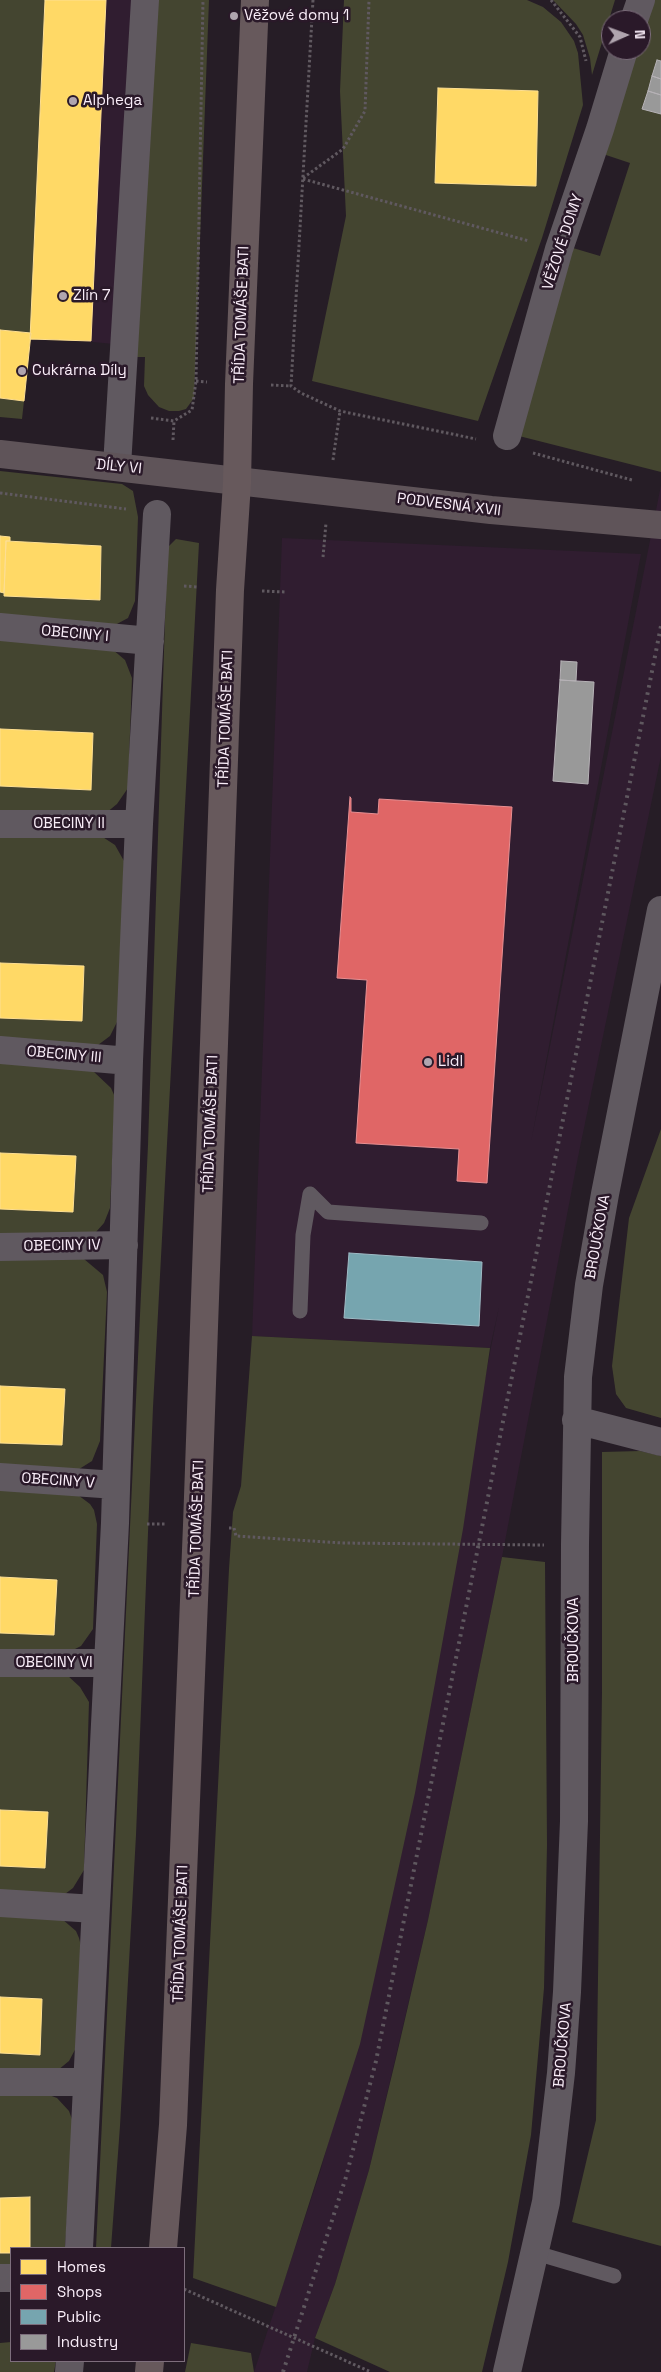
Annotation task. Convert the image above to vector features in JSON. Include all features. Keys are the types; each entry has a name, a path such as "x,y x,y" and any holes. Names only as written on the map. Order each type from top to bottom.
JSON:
{"main road":[{"name":"TŘÍDA TOMÁŠE BATI","path":"164,2247 172,2125 198,1525 228,650 237,483 239,374 255,0"}],"street":[{"path":"117,466 145,0"},
{"name":"VĚŽOVÉ DOMY","path":"496,439 600,129 621,60"},
{"name":"DÍLY VI","path":"0,454 117,466 237,483"},
{"name":"PODVESNÁ XVII","path":"237,483 491,510 661,525"},
{"path":"79,2247 115,1523 129,1061 139,824 157,514"},
{"name":"OBECINY I","path":"0,627 150,641"},
{"name":"OBECINY II","path":"0,824 139,824"},
{"name":"BROUČKOVA","path":"507,2372 536,2253 546,2202 561,2073 572,1906 574,1544 578,1377 594,1258 661,910"},
{"name":"OBECINY III","path":"0,1050 129,1061"},
{"name":"OBECINY IV","path":"0,1247 124,1245"},
{"path":"576,1420 661,1442"},
{"name":"OBECINY V","path":"0,1476 116,1485"},
{"name":"OBECINY VI","path":"0,1664 108,1663"},
{"path":"0,1902 95,1909"},
{"path":"0,2082 86,2082"}],"lane":[{"path":"300,1311 304,1235 310,1194 328,1212 480,1223"},
{"path":"536,2253 614,2276"}],"path":[{"path":"148,418 174,421 192,410 196,381 203,0"},
{"path":"313,0 291,386 301,394 340,411 496,439"},
{"path":"303,179 343,149 365,111 368,0"},
{"path":"551,0 580,37 587,65"},
{"path":"303,179 559,249"},
{"path":"532,452 632,480"},
{"path":"0,493 157,514"},
{"path":"115,1523 234,1528 236,1536 342,1543 574,1544"},
{"path":"185,2289 371,2372"}],"shaded area":[{"path":"0,0 140,0 124,345 0,333"},
{"path":"661,485 661,756 578,1157 502,1557 428,1920 369,2170 335,2284 315,2338 307,2372 254,2372 321,2169 351,2055 499,1307 490,1348 252,1336 282,538 641,554 531,1142"}],"green space":[{"path":"0,0 45,0 31,333 0,330"},
{"path":"146,0 209,0 194,398 186,409 179,411 169,411 159,407 148,395 144,386 145,357 130,357"},
{"path":"344,0 527,0 543,7 561,22 574,41 578,53 583,105 542,238 478,421 312,381 346,216 340,91"},
{"path":"553,0 615,0 612,10 601,10 601,46 592,75 590,58 583,35 576,24"},
{"path":"651,0 661,0 661,472 519,436 573,248 600,256 630,163 603,154 633,60 651,60 651,10 648,10"},
{"path":"0,398 24,401 22,419 0,417"},
{"path":"0,471 122,484 133,491 138,517 135,601 128,618 115,625 0,620"},
{"path":"176,539 199,543 153,1407 136,1835 120,2126 111,2247 96,2247 148,1145 168,547"},
{"path":"0,636 112,649 125,660 132,678 128,788 117,804 106,813 0,816"},
{"path":"0,832 95,832 115,845 124,861 118,1020 110,1036 98,1045 0,1043"},
{"path":"0,1060 93,1071 111,1088 115,1097 110,1208 104,1223 96,1232 0,1239"},
{"path":"661,1129 661,1418 626,1408 616,1394 612,1366 629,1218"},
{"path":"0,1255 84,1259 103,1275 107,1292 100,1441 92,1461 76,1471 0,1469"},
{"path":"252,1336 490,1348 463,1529 415,1793 360,2044 276,2307 193,2278 229,1569 233,1512 241,1486"},
{"path":"640,1451 661,1456 661,2246 572,2222 596,2120 602,1692 602,1452"},
{"path":"0,1485 78,1495 90,1504 94,1510 97,1524 93,1629 81,1646 69,1652 0,1655"},
{"path":"502,1557 545,1562 547,1845 544,1988 531,2135 508,2262 482,2372 390,2372 315,2338 335,2284 369,2170 396,2058 428,1920"},
{"path":"0,1672 67,1675 80,1687 89,1702 84,1870 73,1888 65,1894 0,1890"},
{"path":"0,1912 62,1919 76,1931 79,1938 81,1946 77,2046 69,2061 58,2070 0,2071"},
{"path":"0,2092 49,2095 57,2098 69,2111 74,2125 65,2247 10,2247 10,2271 0,2272"},
{"path":"10,2342 10,2362 56,2362 54,2372 0,2372 0,2343"},
{"path":"191,2343 251,2353 254,2372 185,2372"}],"building: Homes":[{"path":"45,0 106,0 91,341 30,339"},
{"path":"438,88 538,91 536,186 435,183"},
{"path":"0,330 31,333 24,401 0,398"},
{"path":"0,536 10,537 10,541 6,541 4,593 0,592"},
{"path":"6,541 101,546 100,600 4,596"},
{"path":"0,729 93,733 91,790 0,786"},
{"path":"0,963 84,966 82,1021 0,1018"},
{"path":"0,1153 76,1156 73,1212 0,1209"},
{"path":"0,1386 65,1389 62,1445 0,1443"},
{"path":"0,1577 57,1580 54,1635 0,1633"},
{"path":"0,1810 48,1812 45,1868 0,1866"},
{"path":"0,1997 42,1999 40,2055 0,2053"},
{"path":"30,2197 30,2247 10,2247 10,2253 0,2253 0,2198"}],"building: Shops":[{"name":"Lidl","path":"350,797 351,812 378,814 379,799 512,807 487,1183 457,1181 459,1149 356,1143 367,980 337,978"}],"building: Public":[{"path":"349,1253 482,1262 479,1326 344,1318"}],"building: Industry":[{"path":"657,60 661,61 661,79 652,76"},
{"path":"652,76 661,79 661,95 648,91"},
{"path":"648,91 661,95 661,114 642,109"},
{"path":"561,661 577,662 576,681 560,680"},
{"path":"560,680 594,682 588,784 553,781"}],"railway":[{"path":"283,2372 346,2177 376,2061 661,626"}],"place":[{"name":"Věžové domy 1","path":"234,16"},
{"name":"Alphega","path":"73,101"},
{"name":"Zlín 7","path":"63,296"},
{"name":"Cukrárna Díly","path":"22,371"},
{"name":"Lidl","path":"428,1062"}]}
